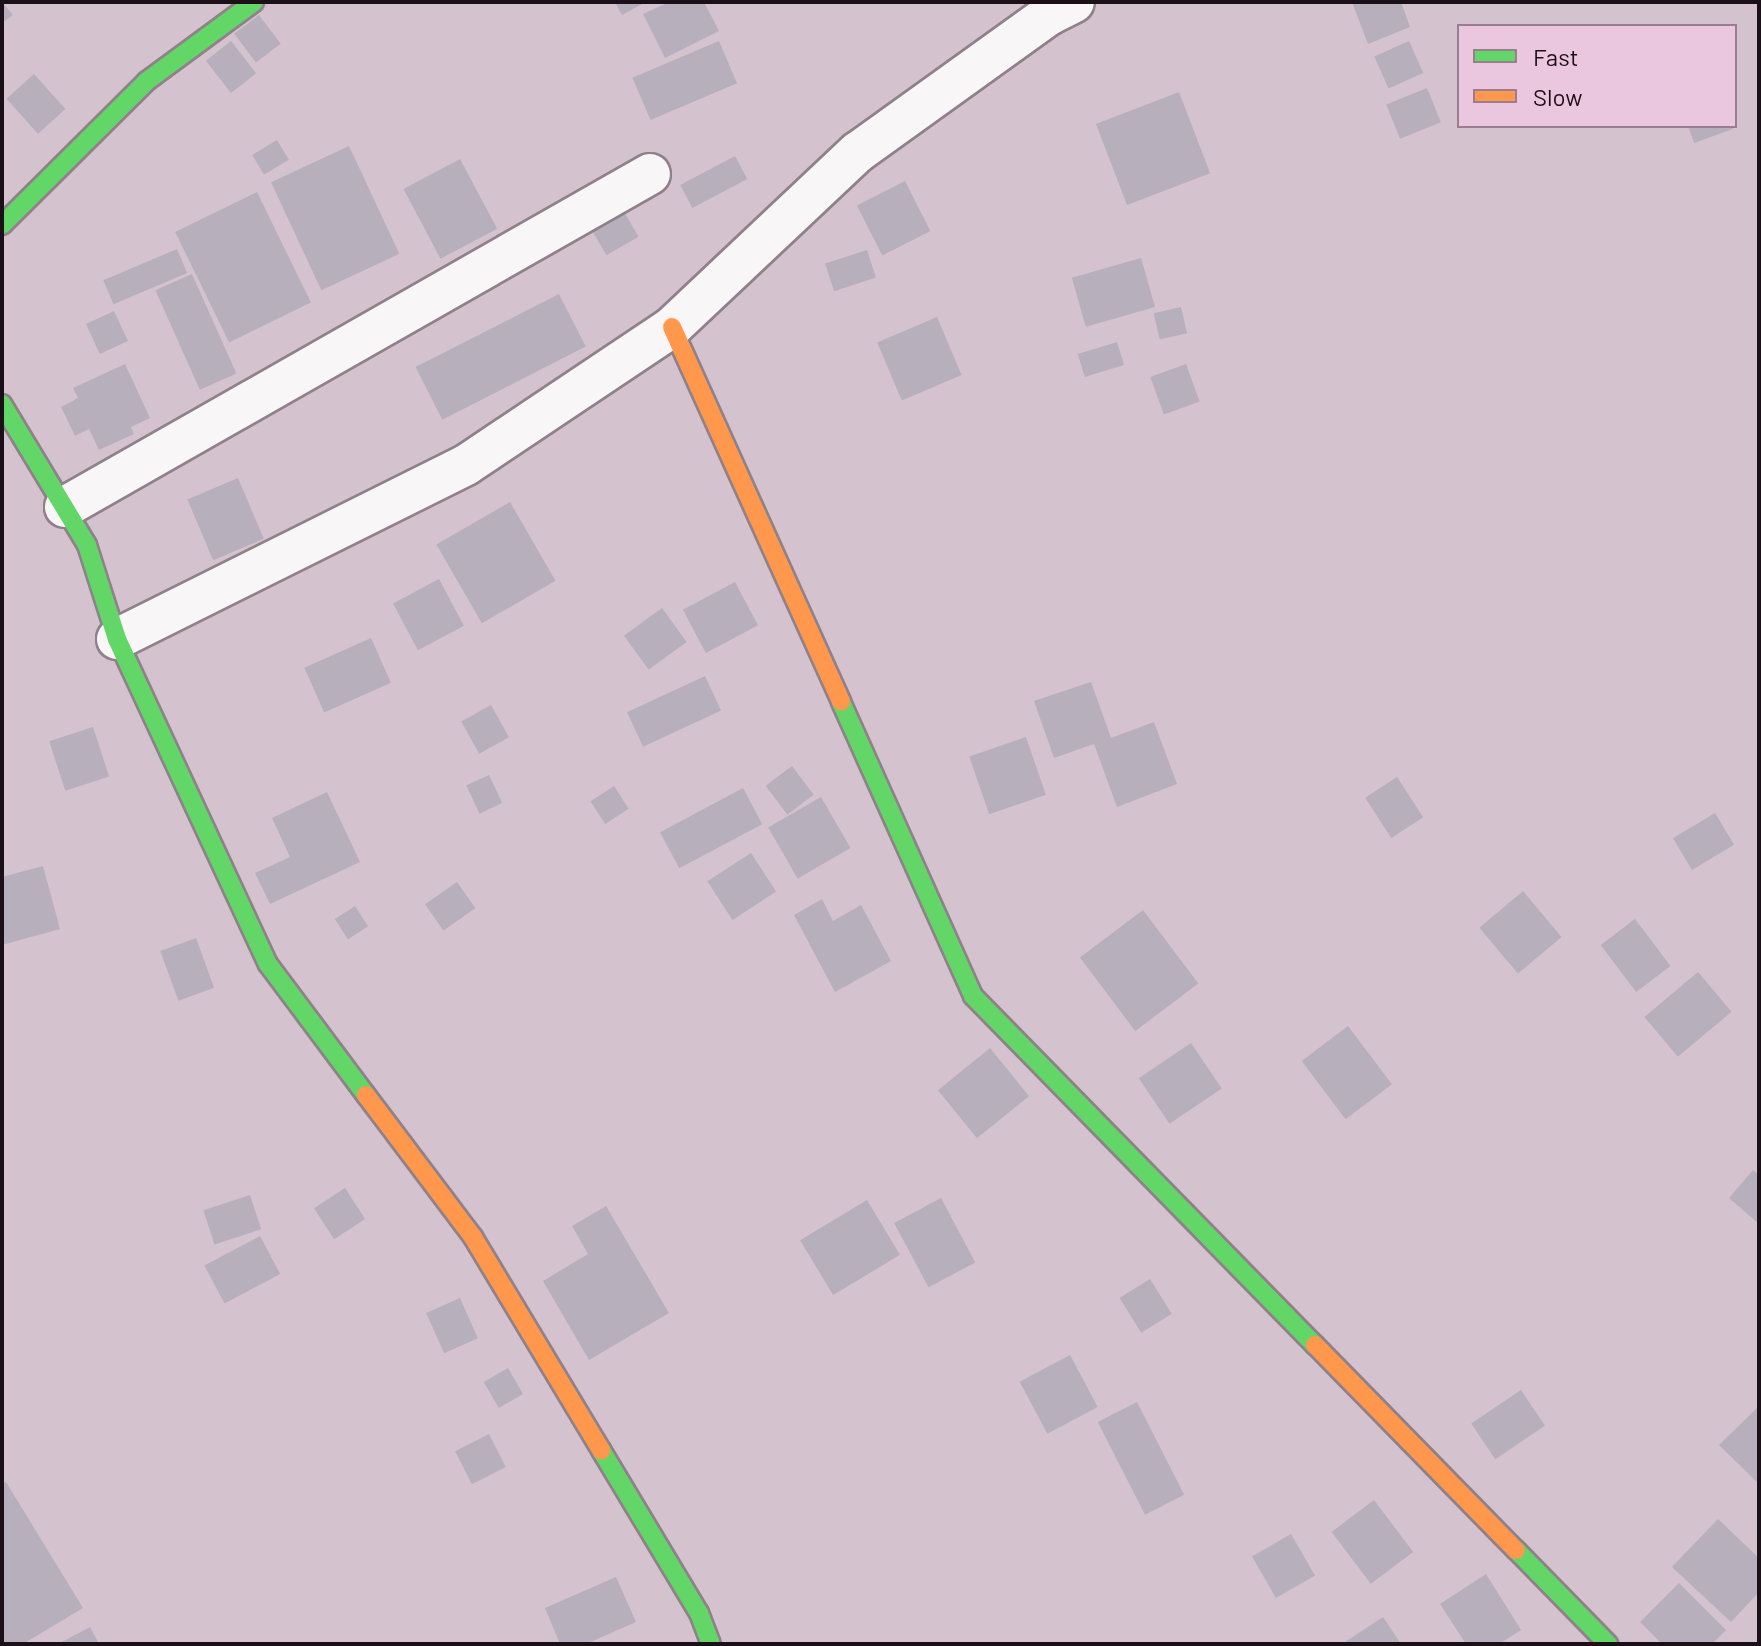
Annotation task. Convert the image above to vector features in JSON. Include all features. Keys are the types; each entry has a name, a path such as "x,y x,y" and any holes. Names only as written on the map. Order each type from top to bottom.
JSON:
{"street":[{"path":"2,225 147,81 254,2"},
{"path":"117,639 466,465 672,327 858,152 1047,16 1074,2"},
{"path":"65,507 650,174"},
{"path":"672,327 973,996 1608,1644"},
{"path":"2,404 87,545 117,639 268,964 473,1237 699,1613 711,1644"}],"building":[{"path":"2,2 13,15 2,23"},
{"path":"615,2 646,2 622,15"},
{"path":"669,2 704,2 719,31 665,58 643,14"},
{"path":"1352,2 1401,2 1410,27 1368,44"},
{"path":"259,15 281,44 256,62 234,34"},
{"path":"231,41 256,73 231,93 206,61"},
{"path":"719,41 737,83 650,120 632,78"},
{"path":"1409,41 1423,73 1389,88 1374,56"},
{"path":"34,74 65,109 38,134 7,99"},
{"path":"1427,88 1441,122 1400,139 1386,104"},
{"path":"1179,92 1210,173 1127,205 1096,124"},
{"path":"1689,128 1733,128 1733,129 1694,143"},
{"path":"277,140 289,160 264,175 252,155"},
{"path":"349,146 399,254 321,290 271,182"},
{"path":"735,156 747,179 692,208 680,185"},
{"path":"460,159 497,229 441,259 403,189"},
{"path":"905,181 930,231 882,255 857,206"},
{"path":"257,192 311,303 229,342 175,232"},
{"path":"619,203 638,237 606,255 587,222"},
{"path":"177,249 187,273 114,304 103,280"},
{"path":"867,250 876,278 834,291 825,264"},
{"path":"1141,258 1155,307 1086,327 1072,278"},
{"path":"192,274 236,374 200,390 155,290"},
{"path":"559,294 586,347 442,420 416,367"},
{"path":"1181,307 1187,333 1160,340 1154,313"},
{"path":"114,311 128,341 100,354 86,324"},
{"path":"937,317 962,375 902,400 877,342"},
{"path":"1117,342 1124,365 1085,377 1078,354"},
{"path":"125,364 150,418 131,427 134,434 99,450 89,429 75,436 61,407 78,398 73,388"},
{"path":"1186,364 1200,402 1164,415 1150,377"},
{"path":"238,478 264,539 213,560 187,499"},
{"path":"510,502 556,581 482,623 436,544"},
{"path":"439,579 464,626 418,650 393,603"},
{"path":"735,582 758,625 706,653 683,610"},
{"path":"662,608 687,642 649,670 624,636"},
{"path":"371,638 391,683 324,712 304,668"},
{"path":"705,676 721,710 643,747 627,712"},
{"path":"1091,682 1111,738 1154,722 1177,784 1117,807 1094,744 1054,758 1034,701"},
{"path":"491,705 509,737 479,754 461,721"},
{"path":"93,727 109,776 65,791 49,741"},
{"path":"1026,737 1046,795 989,814 969,757"},
{"path":"792,766 814,795 787,815 766,786"},
{"path":"489,775 502,803 479,814 466,786"},
{"path":"1397,777 1423,817 1391,838 1365,798"},
{"path":"614,786 629,809 605,824 591,801"},
{"path":"743,788 762,824 679,868 660,832"},
{"path":"327,792 360,862 270,904 255,873 290,857 272,818"},
{"path":"821,797 850,848 798,879 768,828"},
{"path":"1715,813 1734,845 1692,870 1673,838"},
{"path":"751,853 776,892 732,920 707,881"},
{"path":"43,866 60,929 2,945 2,877"},
{"path":"457,882 475,908 443,931 425,904"},
{"path":"1523,891 1562,937 1518,974 1479,928"},
{"path":"822,899 833,921 861,905 891,961 835,992 794,915"},
{"path":"355,906 368,926 348,939 335,919"},
{"path":"1143,910 1198,983 1135,1031 1080,958"},
{"path":"1635,919 1671,966 1636,992 1601,945"},
{"path":"196,938 214,988 178,1001 160,951"},
{"path":"1698,972 1731,1012 1678,1057 1644,1017"},
{"path":"1348,1026 1392,1084 1346,1119 1302,1061"},
{"path":"1191,1043 1222,1089 1170,1124 1139,1078"},
{"path":"990,1048 1029,1096 977,1138 938,1090"},
{"path":"1753,1170 1759,1175 1759,1224 1729,1198"},
{"path":"345,1188 365,1219 334,1239 314,1208"},
{"path":"250,1195 261,1229 215,1244 203,1210"},
{"path":"941,1198 975,1262 928,1287 894,1223"},
{"path":"867,1200 900,1255 833,1295 800,1240"},
{"path":"606,1206 669,1313 589,1360 543,1281 588,1254 572,1226"},
{"path":"260,1236 280,1274 225,1304 204,1266"},
{"path":"1150,1279 1172,1314 1141,1333 1119,1298"},
{"path":"460,1298 478,1338 444,1353 426,1313"},
{"path":"1070,1355 1098,1407 1047,1434 1020,1382"},
{"path":"508,1368 523,1394 499,1408 484,1382"},
{"path":"1521,1390 1545,1426 1495,1459 1471,1424"},
{"path":"1137,1402 1184,1495 1145,1515 1098,1422"},
{"path":"1757,1408 1759,1410 1759,1484 1719,1445"},
{"path":"489,1434 506,1467 472,1484 455,1451"},
{"path":"6,1482 83,1608 23,1644 2,1644 2,1484"},
{"path":"1374,1500 1413,1552 1371,1584 1332,1532"},
{"path":"1718,1519 1759,1558 1759,1592 1731,1622 1672,1567"},
{"path":"1291,1534 1315,1576 1276,1598 1252,1556"},
{"path":"1486,1574 1521,1630 1499,1644 1466,1644 1440,1604"},
{"path":"616,1577 636,1622 586,1644 560,1644 545,1608"},
{"path":"1679,1583 1726,1630 1712,1644 1662,1644 1640,1622"},
{"path":"1383,1617 1401,1644 1342,1644"},
{"path":"90,1627 99,1644 58,1644"}],"traffic: fast":[{"path":"2,225 147,81 254,2"},
{"path":"2,404 87,545 117,639 268,964 366,1095"},
{"path":"841,702 973,996 1315,1345"},
{"path":"601,1450 699,1613 711,1644"},
{"path":"1516,1550 1608,1644"}],"traffic: slow":[{"path":"672,327 841,702"},
{"path":"366,1095 473,1237 601,1450"},
{"path":"1315,1345 1516,1550"}]}
